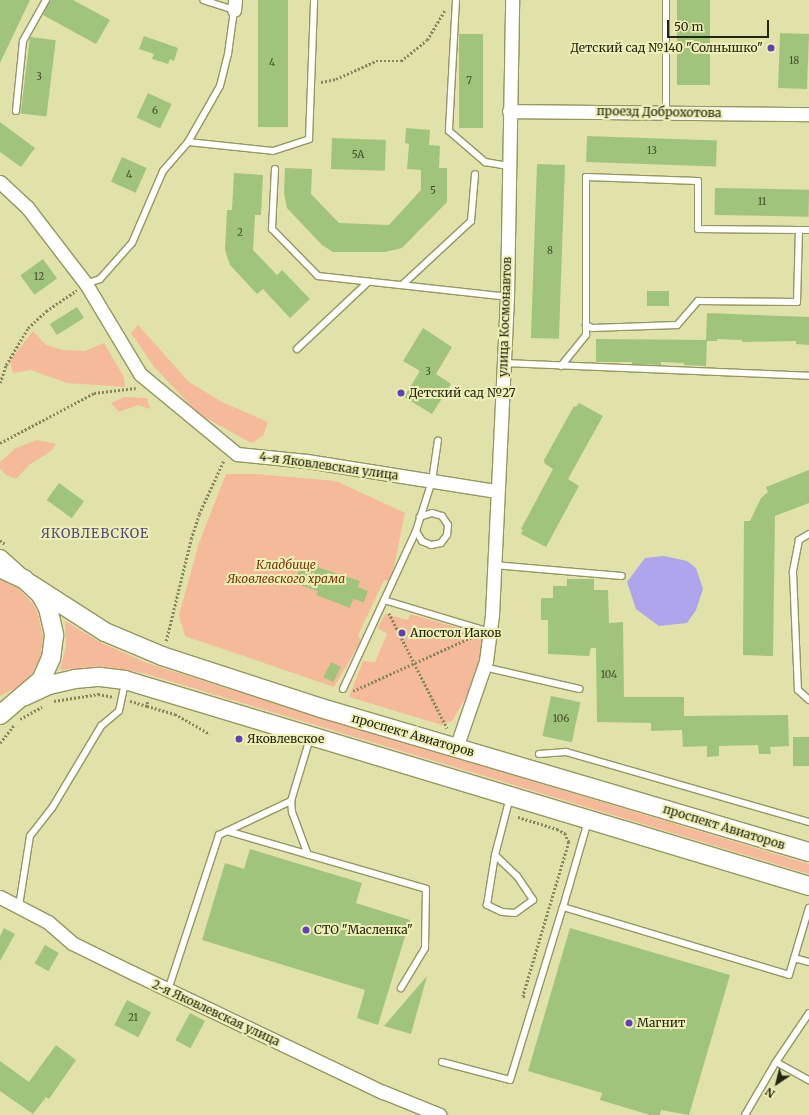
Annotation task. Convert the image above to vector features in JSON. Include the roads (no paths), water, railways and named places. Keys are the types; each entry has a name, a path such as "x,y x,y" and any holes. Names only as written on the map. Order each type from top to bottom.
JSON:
{"main road":[{"name":"проспект Авиаторов","path":"0,568 28,582 105,632 162,646 456,748 809,852"},
{"path":"0,715 21,698 47,670 54,646 53,622 48,608 28,582"},
{"path":"0,708 49,685 68,680 100,677 125,680 310,738 511,796 809,886"}],"street":[{"name":"улица Космонавтов","path":"456,748 484,667 494,565 507,297 507,166 512,0"},
{"name":"проезд Доброхотова","path":"509,111 809,114"},
{"name":"4-я Яковлевская улица","path":"0,182 27,207 86,284 140,374 237,454 307,461 497,491"},
{"path":"6,553 28,582"},
{"name":"2-я Яковлевская улица","path":"0,897 48,922 72,943 383,1092 440,1115"}],"lane":[{"path":"16,111 23,41 46,0"},
{"path":"86,284 100,278 132,244 164,171 188,142 220,86 228,54 235,5 204,0"},
{"path":"188,142 273,151 309,139 314,0"},
{"path":"456,0 449,131 485,162 507,166"},
{"path":"666,0 666,112"},
{"path":"275,169 272,229 318,276 507,297"},
{"path":"402,285 471,221 475,174"},
{"path":"561,366 586,335 586,177 698,181 698,229 809,230"},
{"path":"586,325 592,328 677,324 698,301 797,302 799,230"},
{"path":"297,349 368,282"},
{"path":"504,363 809,376"},
{"path":"342,689 416,531 432,481 438,440"},
{"path":"416,531 422,541 431,545 441,543 447,535 448,525 442,516 432,513 420,517"},
{"path":"809,534 799,540 793,572 798,690 809,700"},
{"path":"494,565 622,576"},
{"path":"384,600 488,632"},
{"path":"484,667 579,689"},
{"path":"19,906 30,836 52,808 101,726 119,711 125,680"},
{"path":"308,855 292,812 291,801 310,738"},
{"path":"539,754 566,752 809,822"},
{"path":"494,855 517,876 533,900 515,913 502,912 487,905 494,855 511,796"},
{"path":"168,990 219,835 291,801"},
{"path":"442,1062 510,1080 589,820"},
{"path":"227,832 426,889 425,948 402,988"},
{"path":"563,907 789,975 809,908"},
{"path":"794,958 809,962"},
{"path":"745,1115 776,1062 809,1013"},
{"path":"776,1062 809,1080"}],"place":[{"name":"Детский сад №140 \"Солнышко\"","path":"771,48"},
{"name":"Детский сад №27","path":"401,393"},
{"name":"Апостол Иаков","path":"402,633"},
{"name":"Яковлевское","path":"239,739"},
{"name":"СТО \"Масленка\"","path":"306,930"},
{"name":"Магнит","path":"629,1023"}],"district":[{"name":"ЯКОВЛЕВСКОЕ","path":"95,534"}],"park label":[{"name":"Кладбище Яковлевского храма","path":"286,572"}]}
